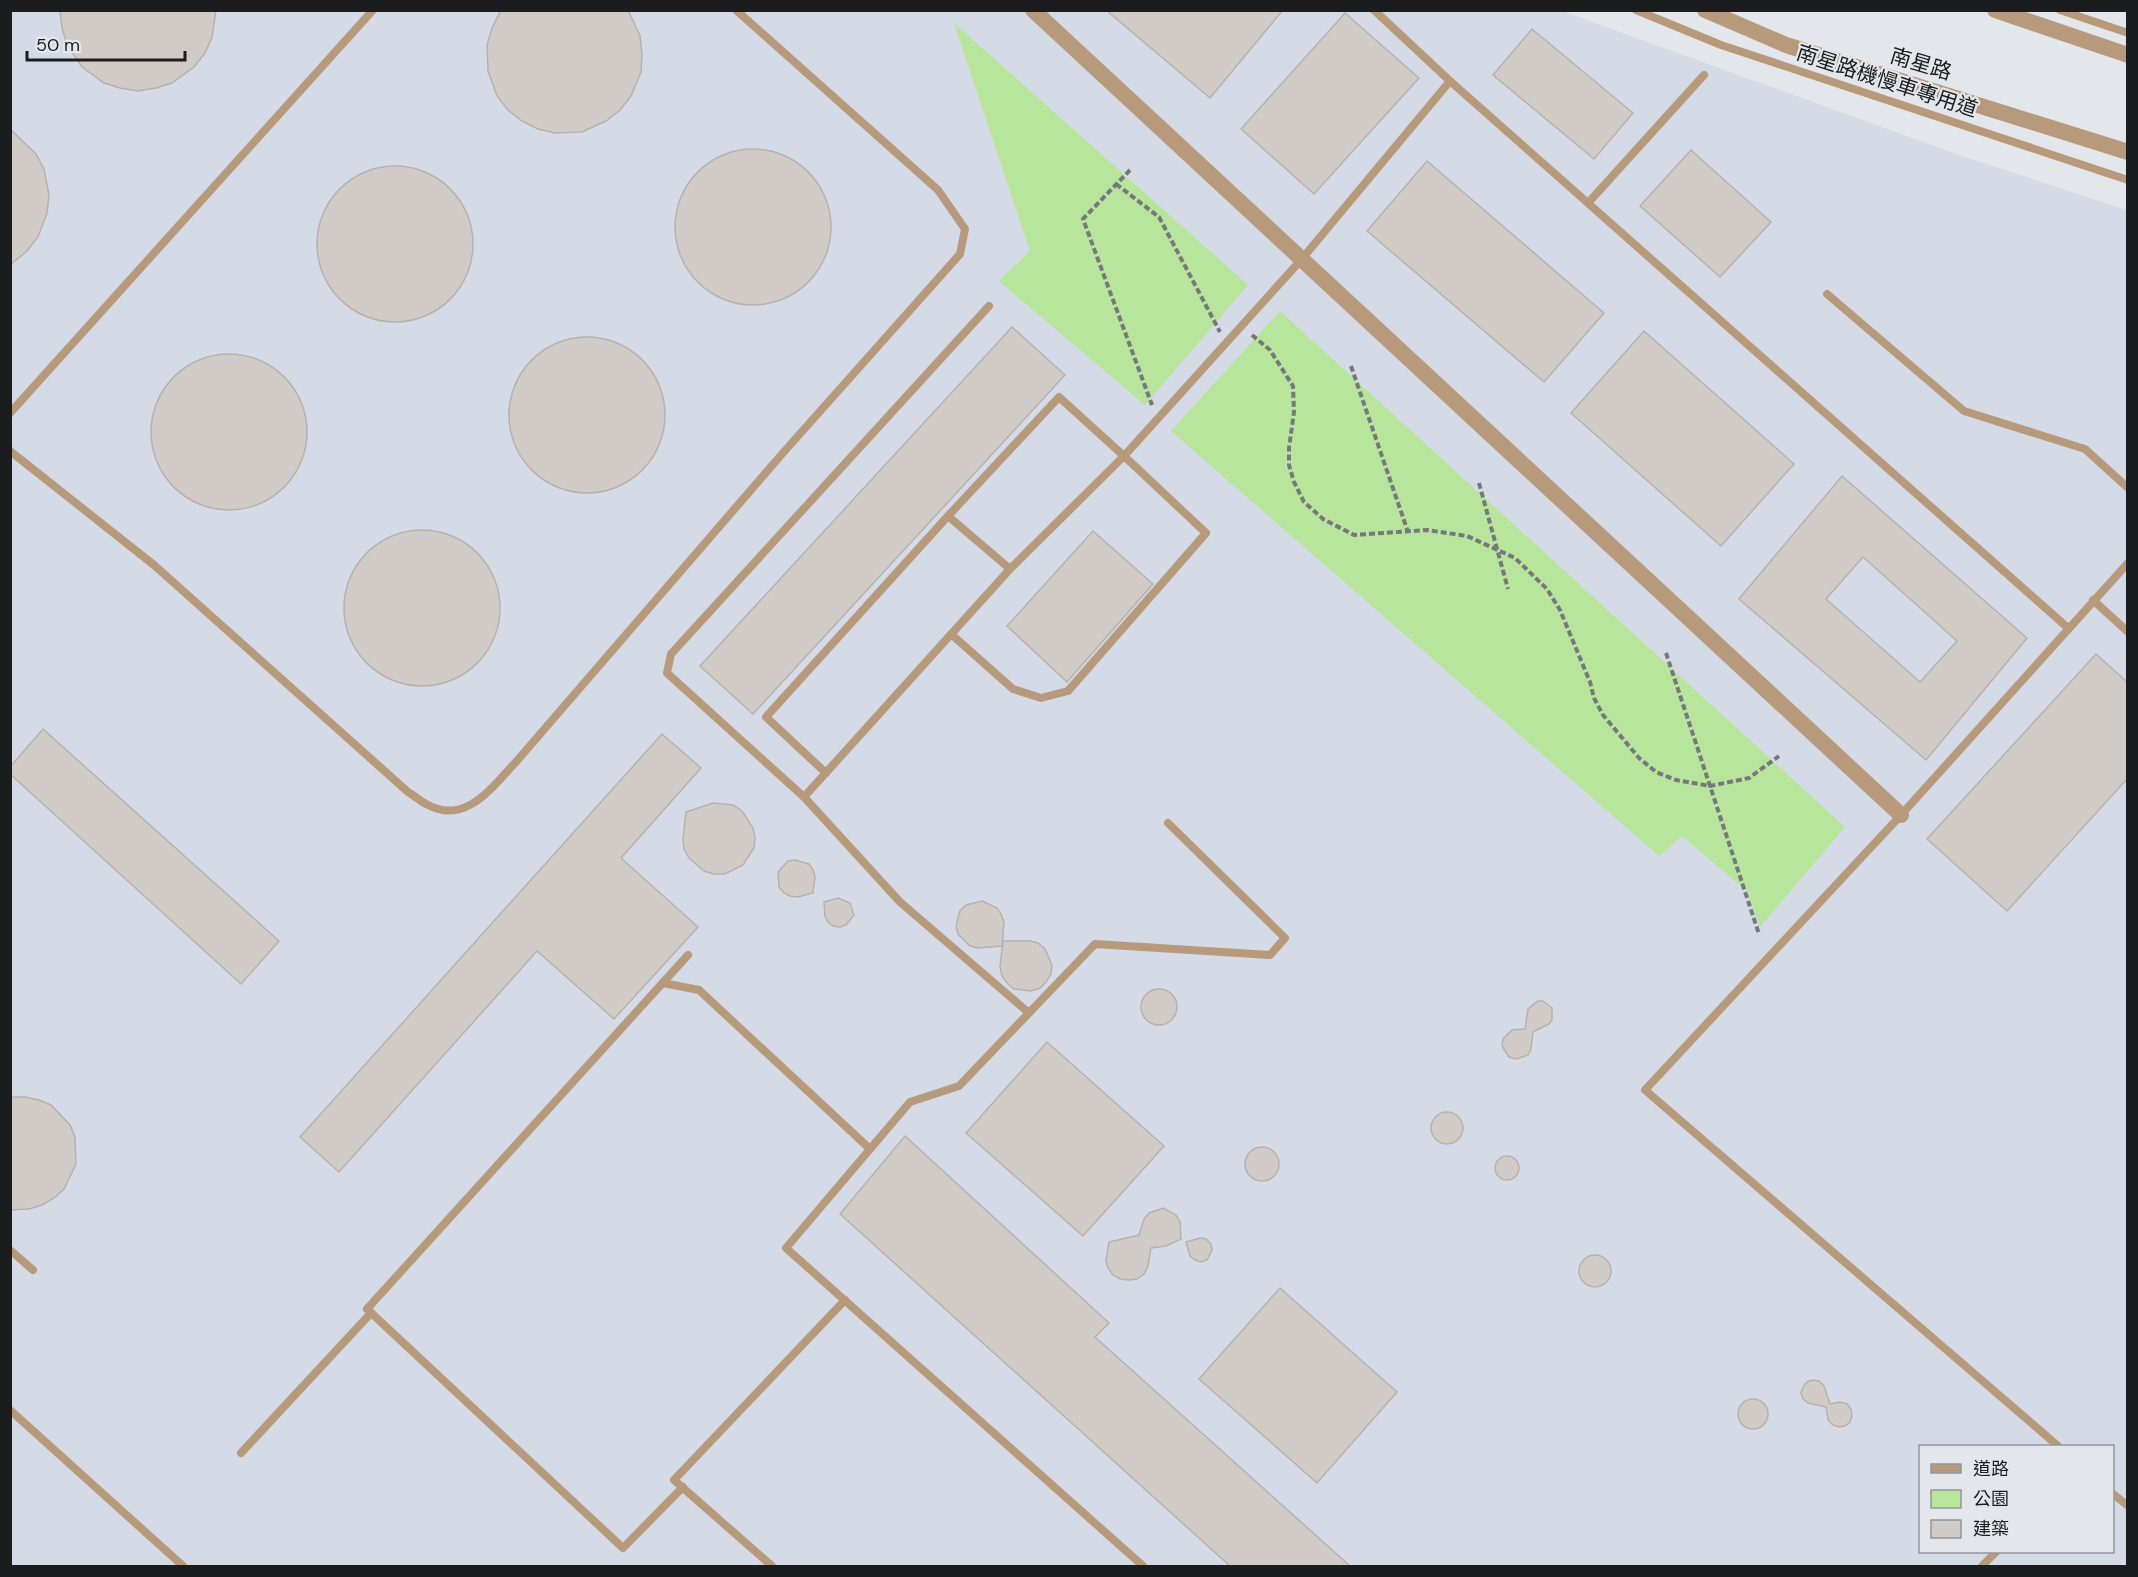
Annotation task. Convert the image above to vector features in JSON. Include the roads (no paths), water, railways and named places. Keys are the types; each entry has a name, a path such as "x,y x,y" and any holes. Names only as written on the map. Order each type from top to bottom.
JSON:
{"street":[{"path":"1033,10 1901,815"},
{"name":"南星路","path":"1705,10 1786,45 2127,152"},
{"path":"1995,10 2127,55"}],"lane":[{"path":"10,413 373,10"},
{"path":"10,451 153,565 408,792 429,806 445,811 466,808 487,793 531,746 782,454 960,254 965,229 938,190 736,10"},
{"path":"1374,10 1450,81 2068,628"},
{"name":"南星路機慢車專用道","path":"1636,10 1721,45 2127,180"},
{"path":"2060,10 2127,33"},
{"path":"1588,203 1704,75"},
{"path":"804,797 1010,569 1124,456 1301,260 1450,81"},
{"path":"1827,294 1964,411 2085,449 2127,488"},
{"path":"989,306 670,654 667,673 804,797 900,902 1029,1013"},
{"path":"826,773 766,717 1059,397 1206,533 1068,691 1041,698 1013,689 951,634"},
{"path":"948,516 1010,569"},
{"path":"2057,1445 1645,1090 1901,815 2127,563"},
{"path":"2093,600 2127,632"},
{"path":"1143,1566 786,1248 910,1102 959,1086 1095,944 1270,955 1285,938 1168,823"},
{"path":"683,1487 623,1548 367,1309 688,955"},
{"path":"663,983 699,990 870,1149"},
{"path":"10,1250 33,1270"},
{"path":"772,1566 674,1479 845,1300"},
{"path":"241,1453 371,1313"},
{"path":"10,1410 183,1566"},
{"path":"2114,1495 2127,1506"},
{"path":"1982,1566 1994,1553"}]}
